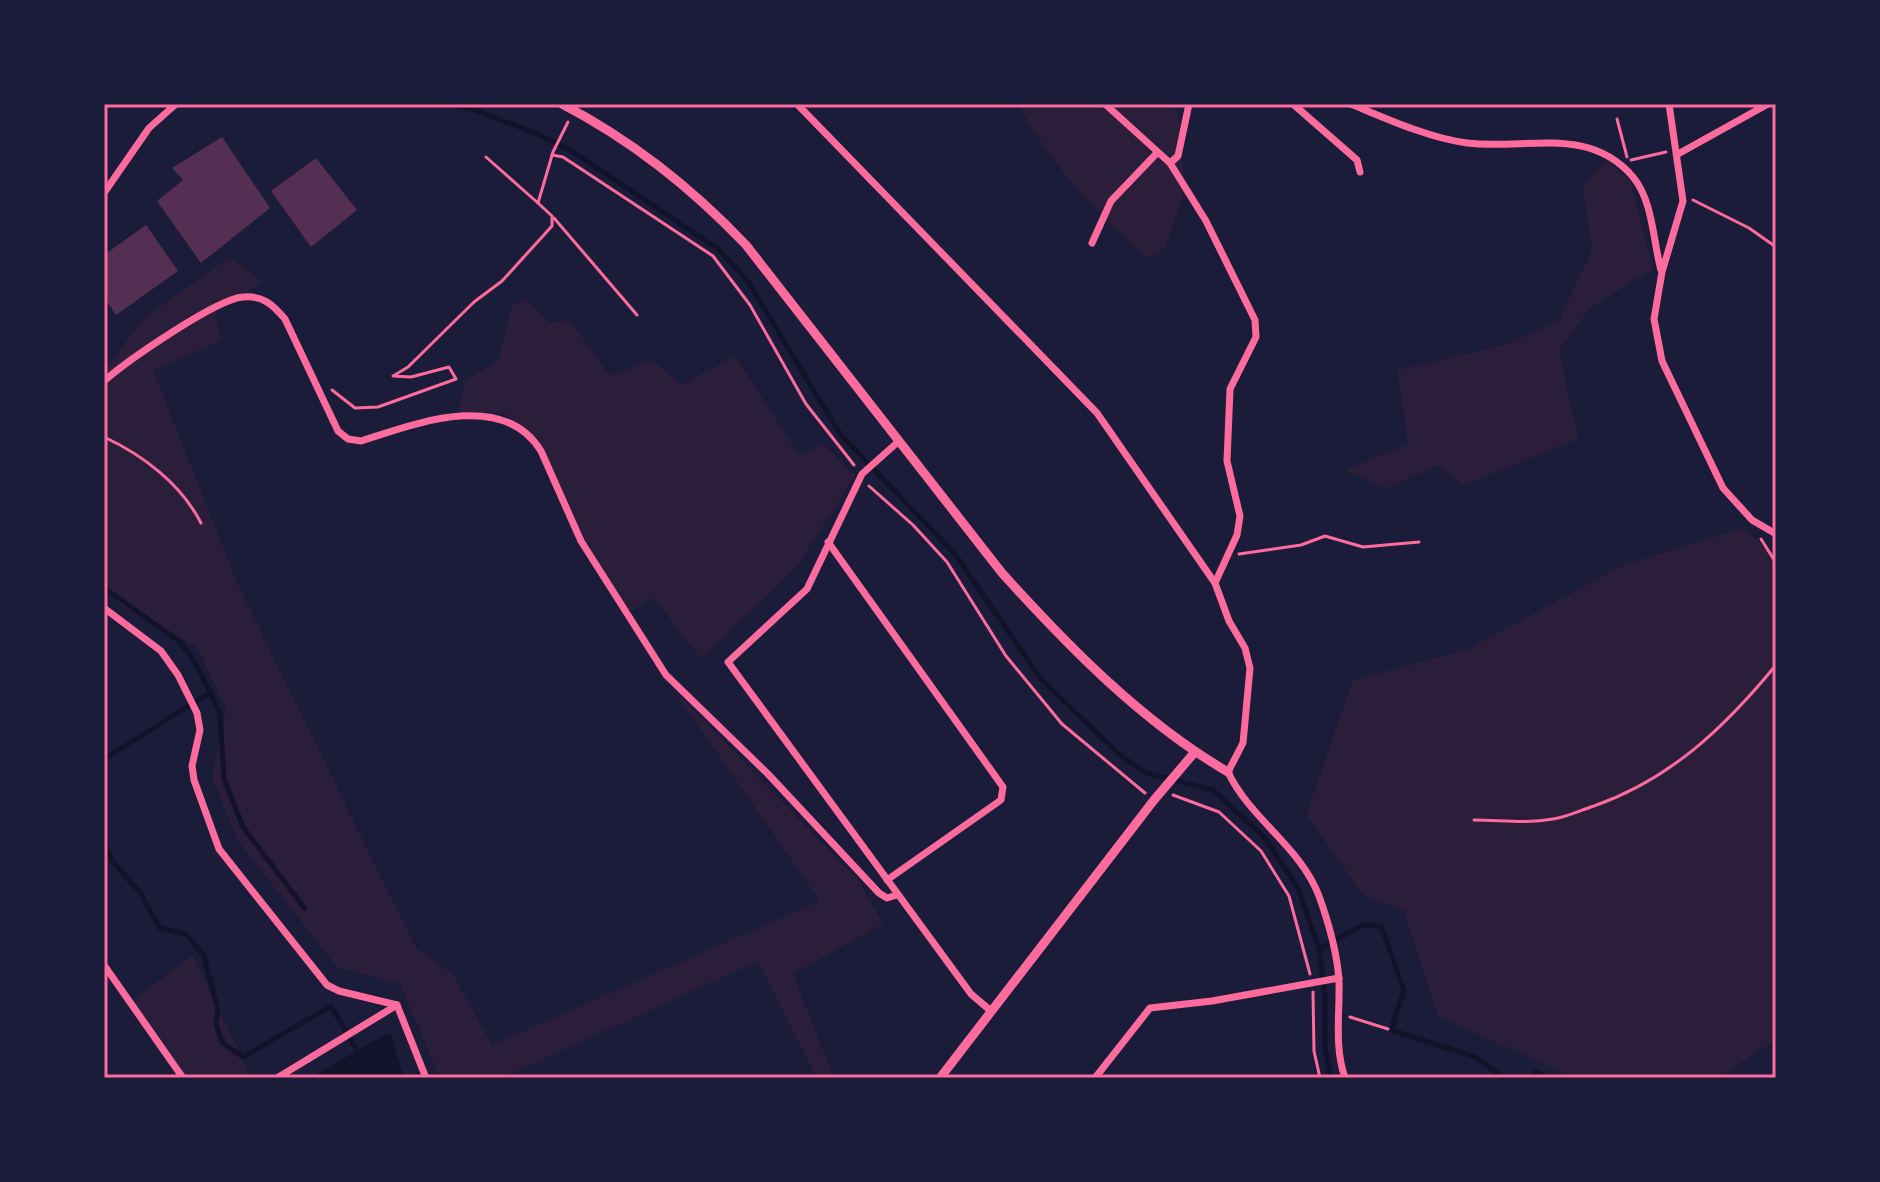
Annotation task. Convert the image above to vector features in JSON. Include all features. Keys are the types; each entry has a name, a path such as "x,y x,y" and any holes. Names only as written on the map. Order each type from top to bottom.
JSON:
{"street":[{"path":"104,193 149,128 176,104"},
{"path":"562,104 657,162 706,203 746,245 1002,573 1038,613 1085,660 1194,753 1228,772 1235,786 1306,871 1319,897 1339,978 1338,1047 1345,1078"},
{"path":"797,104 1097,413 1215,583 1229,621 1245,648 1250,668 1243,743 1228,772"},
{"path":"1105,104 1156,154 1170,163 1206,221 1255,320 1256,337 1230,389 1227,411 1227,461 1240,516 1237,535 1215,583"},
{"path":"1170,163 1178,156 1189,104"},
{"path":"1293,104 1357,160 1360,172"},
{"path":"1351,104 1467,143 1552,142 1590,146 1609,155 1626,165 1645,198 1662,272"},
{"path":"1669,104 1683,197 1662,272 1654,319 1662,361 1723,488 1759,524 1776,534"},
{"path":"1678,152 1768,104"},
{"path":"1092,243 1111,201 1156,154"},
{"path":"104,381 226,301 243,297 260,298 273,305 285,319 338,431 348,439 361,441 399,429 469,415 512,425 536,442 581,541 666,675 768,774 879,893 887,898 897,895"},
{"path":"899,441 884,451 861,476 807,589 728,662 971,994 991,1011"},
{"path":"828,542 1003,787 1001,800 887,880"},
{"path":"104,608 161,651 190,696 200,730 192,766 194,780 219,849 327,985 339,991 397,1005"},
{"path":"940,1078 1154,800 1194,753"},
{"path":"104,965 183,1078"},
{"path":"1095,1078 1150,1008 1339,978"},
{"path":"277,1078 397,1005"},
{"path":"397,1005 426,1078"}],"path":[{"path":"538,203 552,155 574,110"},
{"path":"1617,119 1626,165 1642,155 1678,152"},
{"path":"552,155 563,157 713,256 750,305 821,426 861,476 947,562 1006,656 1062,724 1107,765 1154,800"},
{"path":"486,157 552,216 637,315"},
{"path":"1683,197 1749,228 1776,247"},
{"path":"331,389 341,400 355,408 378,407 456,379 449,367 411,377 393,376 408,367 474,302 502,281 552,226 552,216"},
{"path":"104,437 133,451 169,482 186,499 201,523"},
{"path":"1759,524 1759,535 1776,563"},
{"path":"1228,556 1301,545 1325,536 1363,547 1419,542"},
{"path":"1474,820 1514,823 1555,819 1649,783 1702,744 1745,703 1776,665"},
{"path":"1164,789 1219,812 1261,851 1289,896 1314,982 1314,1051 1320,1078"},
{"path":"1338,1013 1388,1029"}],"shaded area":[{"path":"1018,104 1172,104 1178,116 1185,187 1166,248 1147,258 1110,224 1060,168"},
{"path":"1606,160 1630,180 1653,269 1590,308 1559,350 1578,439 1464,485 1438,465 1385,489 1346,470 1408,444 1397,370 1505,345 1559,320 1592,249 1583,186"},
{"path":"230,257 263,282 215,311 221,341 153,370 239,587 416,948 453,974 492,1045 820,901 672,688 858,880 883,924 793,974 834,1078 817,1078 758,961 502,1078 440,1078 400,984 337,967 238,841 212,778 226,709 197,647 122,606 104,588 104,370 145,317"},
{"path":"526,299 549,323 570,320 610,376 652,360 681,385 735,356 800,456 824,444 855,476 798,565 701,659 654,598 629,612 584,537 538,438 503,413 458,412 466,380 498,361 512,305"},
{"path":"1743,528 1776,556 1776,1040 1717,1078 1574,1078 1438,1016 1404,911 1363,895 1306,814 1353,680 1466,650 1624,565"},
{"path":"193,955 251,1078 183,1078 130,1002"},
{"path":"386,1034 391,1035 404,1078 310,1078"}],"building":[{"path":"222,137 270,208 201,263 157,201 183,180 172,168"},
{"path":"316,158 357,210 311,247 271,191"},
{"path":"146,225 178,271 116,315 104,297 104,255"}],"waterway":[{"path":"446,104 469,108 570,150 718,249 747,280 841,435 955,554 1041,679 1120,755 1146,773 1213,790 1265,838 1298,888 1319,949 1325,995 1325,1048 1331,1078"},
{"path":"104,588 179,641 195,662 220,713 224,779 243,827 305,909"},
{"path":"104,759 211,692"},
{"path":"104,841 112,861 139,891 160,928 186,934 204,956 218,1010 216,1023 223,1043 243,1057 331,1006 360,1055"},
{"path":"1319,949 1363,925 1381,926 1404,990 1391,1030 1475,1057 1504,1078"},
{"path":"1531,1078 1536,1072 1547,1078"}]}
